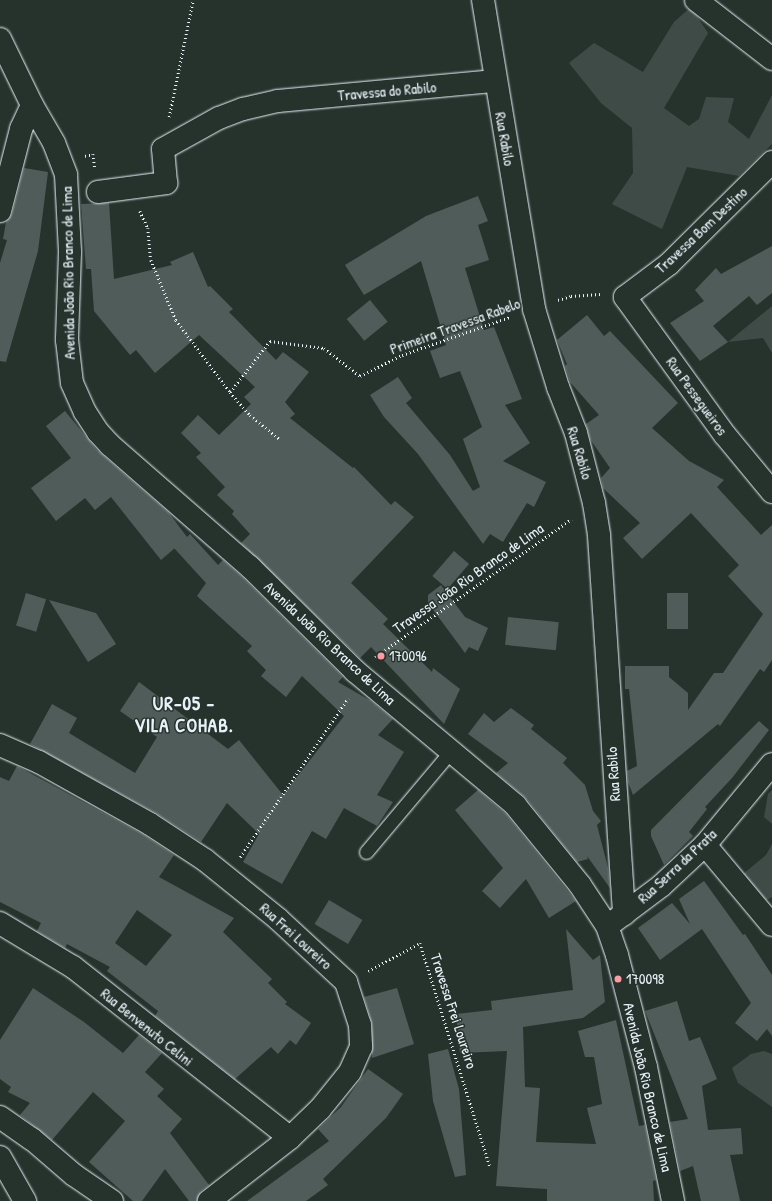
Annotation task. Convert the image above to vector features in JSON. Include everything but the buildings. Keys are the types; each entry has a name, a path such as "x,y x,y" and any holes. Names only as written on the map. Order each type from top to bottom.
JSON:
{"street":[{"name":"Rua Rabilo","path":"483,0 495,81 534,309 558,387 576,434 594,503 599,536 615,920"},
{"path":"696,0 772,59"},
{"name":"Avenida João Rio Branco de Lima","path":"0,39 32,105 54,143 66,175 70,252 67,340 72,383 85,412 98,432 110,445 250,567 359,674 515,805 580,885 615,920 673,1201"},
{"name":"Travessa do Rabilo","path":"164,149 218,118 278,101 495,81"},
{"path":"0,211 21,129 32,105"},
{"path":"98,192 166,183 164,149"},
{"name":"Travessa Bom Destino","path":"625,297 669,264 772,162"},
{"name":"Rua Pessegueiros","path":"625,297 725,435 772,492"},
{"name":"Rua Frei Loureiro","path":"0,745 39,762 150,824 227,876 278,919 346,982 360,1024 361,1047 350,1072 320,1109 290,1138 209,1201"},
{"name":"Rua Serra da Prata","path":"615,920 660,886 705,845 772,764"},
{"path":"705,845 772,925"},
{"name":"Rua Benvenuto Celini","path":"0,923 72,967 290,1138"},
{"path":"0,1117 32,1139 74,1175 112,1201"},
{"path":"0,1157 25,1201"}],"lane":[{"path":"366,852 451,751"}],"path":[{"path":"164,149 193,0"},
{"path":"129,187 148,228 151,260 176,320 230,392 250,415 280,439"},
{"path":"534,309 571,296 592,293 625,297"},
{"name":"Primeira Travessa Rabelo","path":"230,392 270,341 324,348 360,376 402,354 534,309"},
{"name":"Travessa João Rio Branco de Lima","path":"359,674 594,503"},
{"path":"227,876 359,674"},
{"name":"Travessa Frei Loureiro","path":"346,982 420,943 490,1166"}],"shaded area":[{"path":"691,7 708,33 664,108 689,126 699,119 706,97 734,98 728,122 749,139 772,95 772,144 739,176 687,167 662,229 612,204 633,173 632,128 601,103 569,63 594,43 643,72 674,22"},
{"path":"772,306 772,353 763,338 728,342"},
{"path":"772,790 772,824 764,817 768,794"},
{"path":"772,844 772,897 761,903 743,874 766,855"},
{"path":"764,1051 772,1054 772,1107 738,1083 732,1068 751,1054"}],"place":[{"name":"170096","path":"381,656"},
{"name":"170098","path":"618,979"}],"district":[{"name":"UR-05 - VILA COHAB.","path":"184,715"}]}
